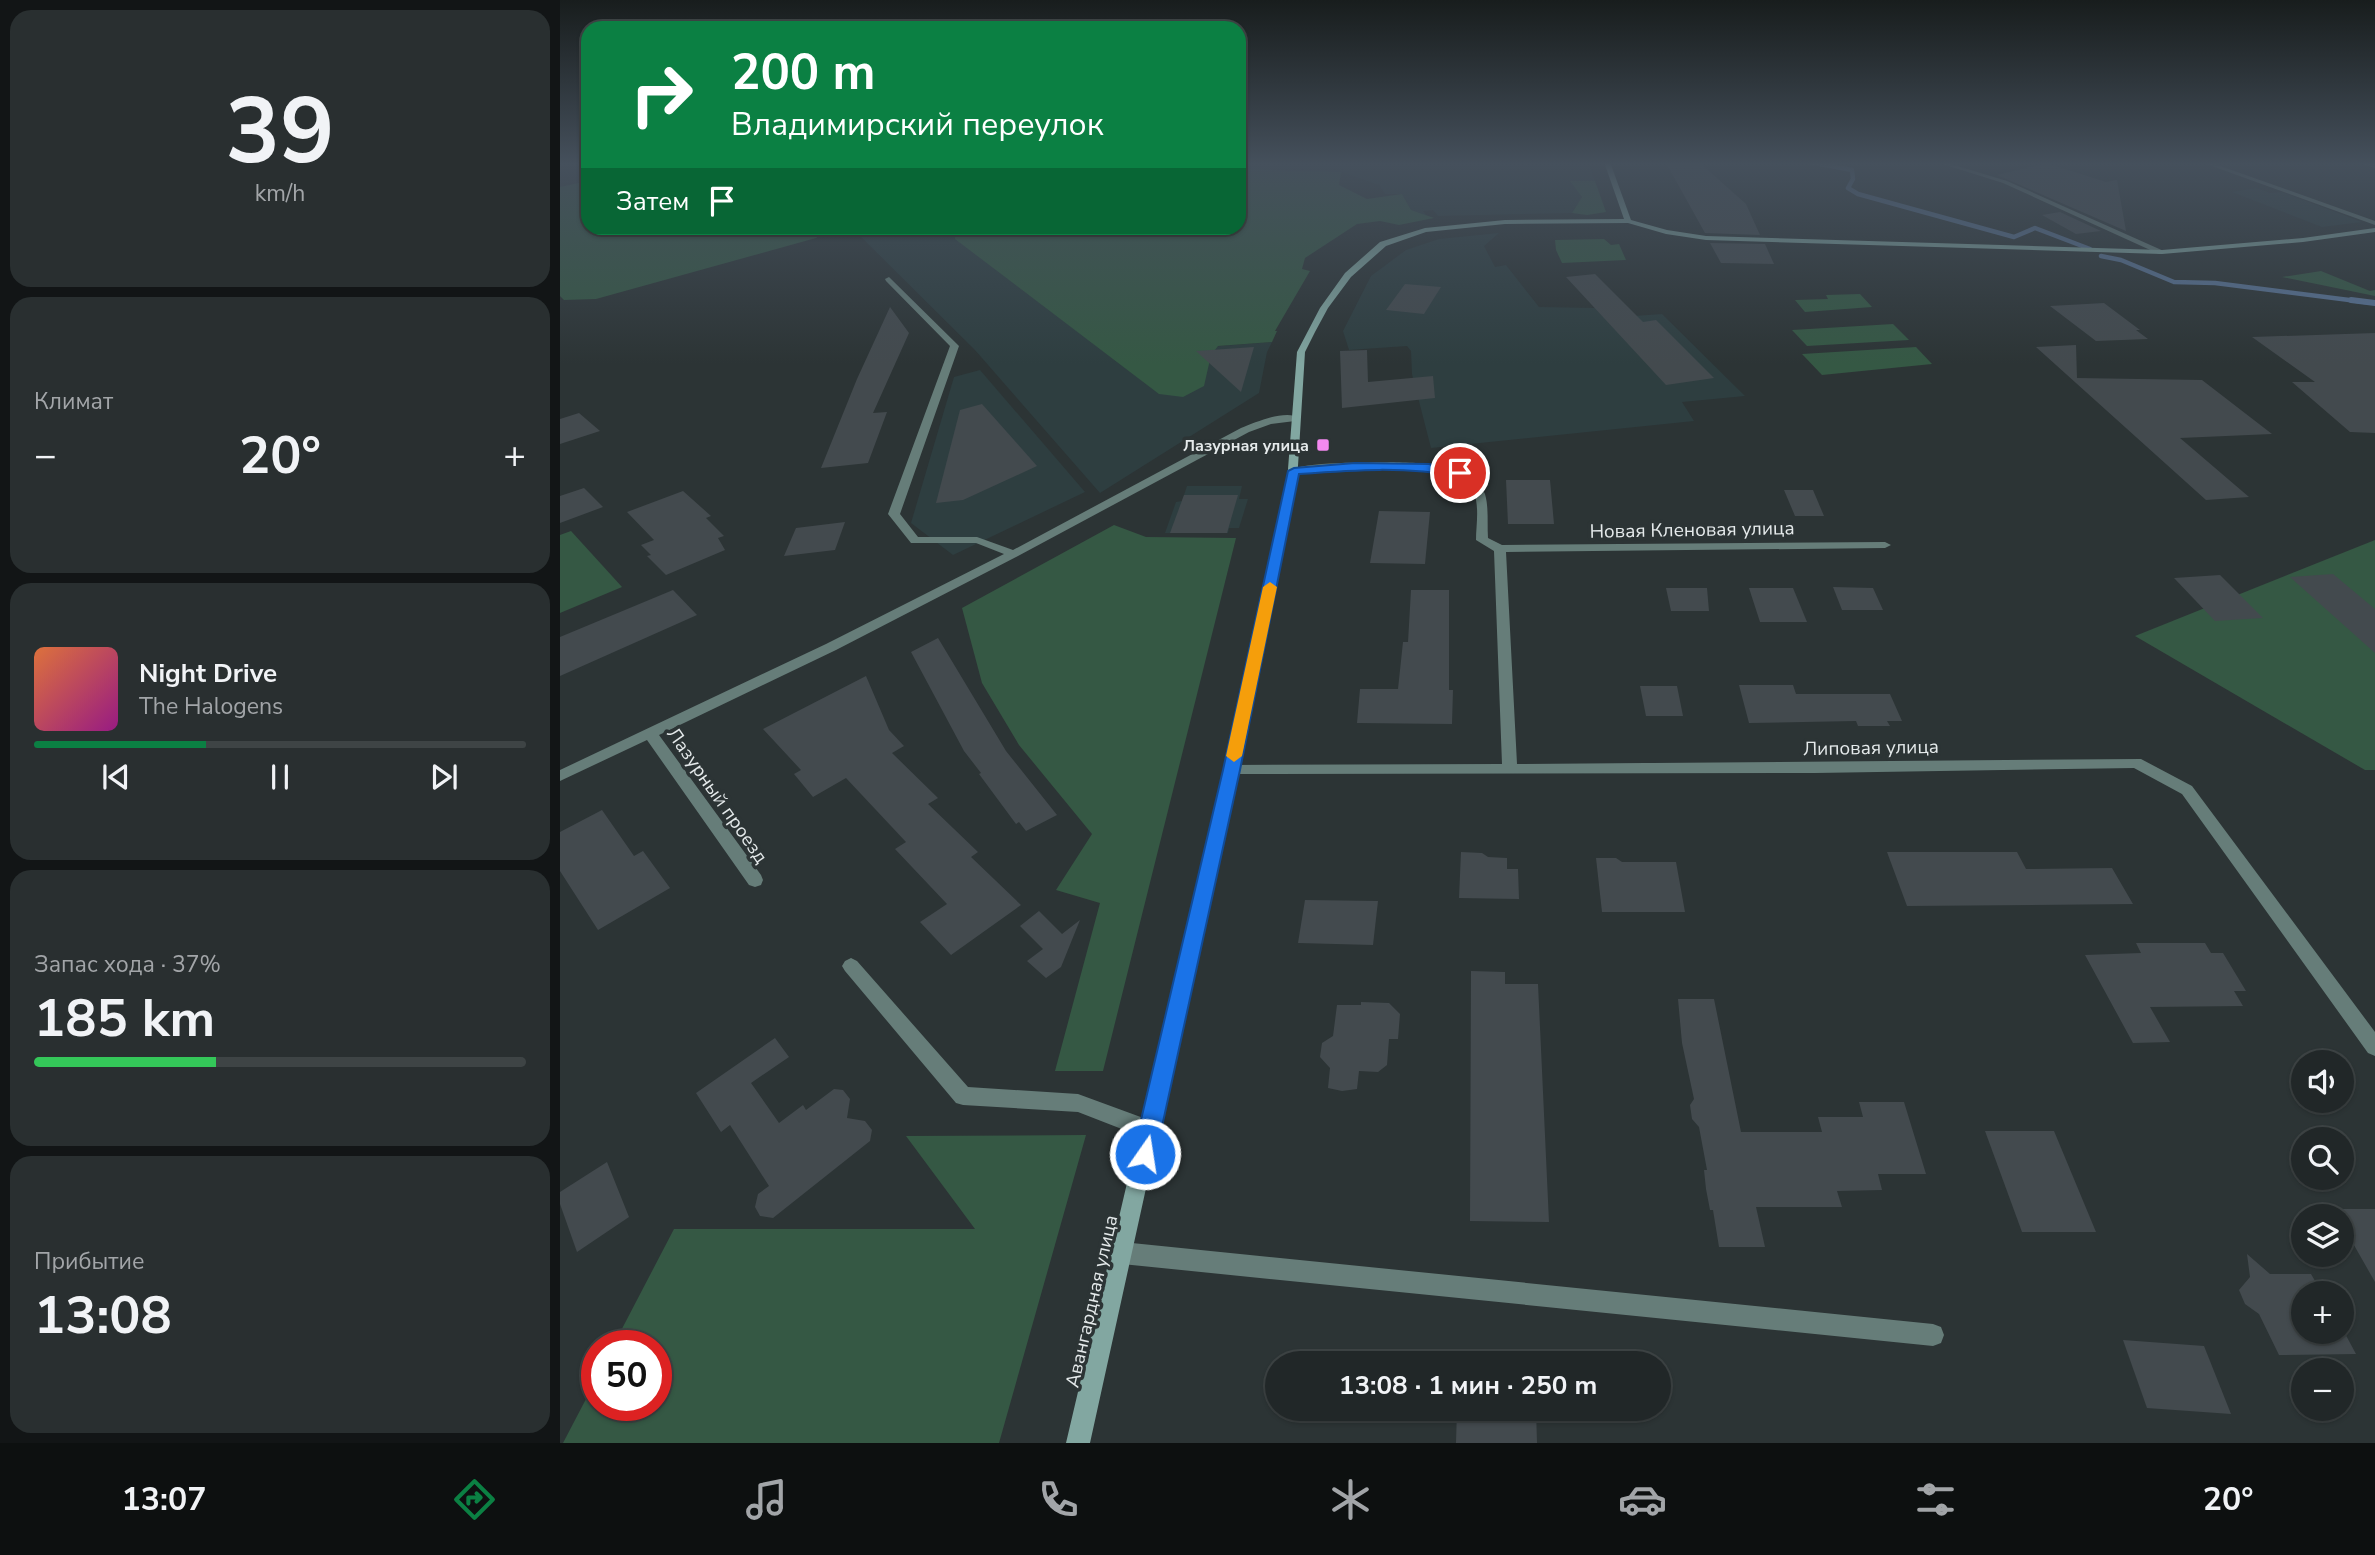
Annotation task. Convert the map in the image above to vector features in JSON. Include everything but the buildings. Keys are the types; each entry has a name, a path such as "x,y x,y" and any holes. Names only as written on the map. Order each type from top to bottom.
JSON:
{"main road":[{"name":"Авангардная улица","path":"1078,1443 1231,770 1294,471 1295,418 1301,352 1324,308 1348,275 1383,244 1429,229"},
{"name":"Авангардная улица","path":"1657,229 1706,238 2162,252 2303,240 2375,230"}],"street":[{"path":"2111,229 2162,252"},
{"path":"889,279 955,346 894,514 915,541 977,540 1014,554"},
{"path":"560,776 831,647 1014,554 1245,430 1269,421 1295,418"},
{"path":"1294,471 1417,467 1460,473 1475,484 1481,497 1482,540 1500,549 1510,769"},
{"name":"Новая Кленовая улица","path":"1500,549 1885,545"},
{"name":"Лазурный проезд","path":"649,732 755,880"},
{"name":"Липовая улица","path":"1231,770 2137,763 2188,790 2375,1046"},
{"path":"851,966 963,1096 1078,1103 1150,1130"},
{"path":"1122,1253 1933,1335"}],"shaded area":[{"path":"1499,233 1484,246 1495,267 1506,265 1539,307 1596,308 1620,317 1662,314 1745,396 1682,402 1694,421 1431,448 1412,374 1411,351 1407,346 1349,350 1343,331 1371,276 1406,250 1439,239"},
{"path":"859,235 1051,235 1182,349 1272,342 1267,352 1259,393 1100,493 975,350"},
{"path":"980,370 1085,492 953,555 911,523 954,377"},
{"path":"1187,486 1242,486 1239,499 1248,499 1239,528 1229,528 1228,533 1165,533 1176,502 1182,501"}],"green space":[{"path":"560,229 581,229 581,235 820,235 596,299 564,300 560,296"},
{"path":"1246,229 1349,229 1305,258 1302,269 1310,271 1275,331 1272,342 1218,346 1211,355 1204,386 1183,397 1159,394 955,239 955,235 1246,235"},
{"path":"1604,239 1611,245 1619,244 1626,260 1562,263 1556,250 1555,240"},
{"path":"2321,271 2370,291 2375,290 2375,296 2282,277"},
{"path":"1860,294 1872,307 1805,312 1795,300 1828,299 1826,295"},
{"path":"1893,324 1909,340 1807,346 1792,330"},
{"path":"1916,347 1932,364 1822,375 1802,354"},
{"path":"1114,525 1146,537 1236,538 1103,1071 1055,1071 1100,903 1056,890 1092,834 1019,745 982,683 962,608"},
{"path":"571,531 622,587 560,613 560,535"},
{"path":"2375,540 2375,770 2365,770 2135,636"},
{"path":"1086,1135 999,1443 563,1443 581,1409 581,1421 672,1421 672,1330 621,1330 674,1229 975,1229 906,1136"}],"waterway":[{"path":"1986,229 2014,237 2032,229"},
{"path":"2039,229 2090,249"},
{"path":"2101,256 2121,260 2174,282 2215,283 2365,302"},
{"path":"2351,300 2375,303"}],"slow traffic":[{"path":"1234,756 1270,587"}],"place":[{"name":"Лазурная улица","path":"1323,445"}],"route":[{"path":"1145,1154 1231,770 1294,471 1355,467 1429,467 1460,473"}]}
